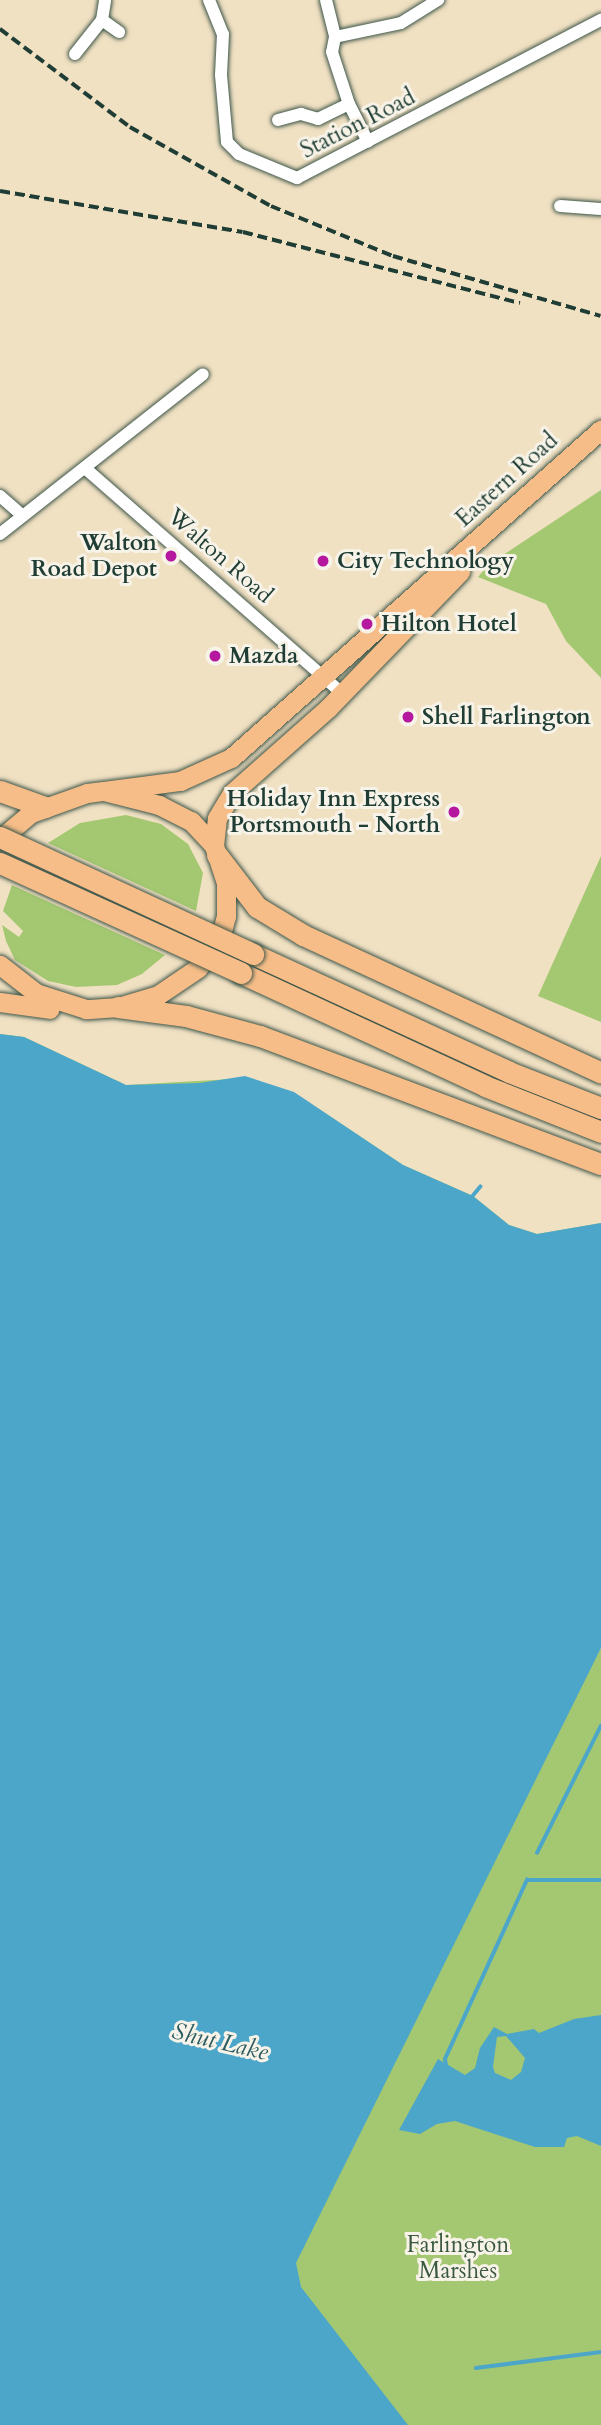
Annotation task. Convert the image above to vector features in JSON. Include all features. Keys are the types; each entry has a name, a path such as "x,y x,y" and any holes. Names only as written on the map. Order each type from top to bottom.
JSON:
{"highway":[{"path":"0,791 45,807"},
{"path":"0,838 509,1072 601,1108"},
{"path":"216,851 257,908 303,935 416,991 601,1073"},
{"path":"0,863 485,1086 601,1132"},
{"path":"118,1007 178,1014 260,1036 601,1164"}],"main road":[{"name":"Eastern Road","path":"45,807 104,792 180,781 216,766 326,676 601,429"},
{"name":"Eastern Road","path":"216,851 217,818 232,793 342,692 442,588 601,445"},
{"path":"0,1002 46,1009 118,1007 168,990 214,951 226,916 226,883 216,851 181,814 104,792"},
{"path":"0,838 45,807"},
{"path":"0,965 36,993 86,1009"}],"street":[{"path":"75,54 102,20 105,0"},
{"name":"Station Road","path":"209,0 223,34 226,136 239,154 297,178 601,20"},
{"path":"326,0 335,37 332,52 349,104 368,142"},
{"path":"335,37 401,23 438,0"},
{"path":"102,20 119,32"},
{"path":"278,120 301,114 318,119 349,104"},
{"path":"561,205 601,209"},
{"path":"0,534 86,469 203,374"},
{"name":"Walton Road","path":"86,469 342,692"},
{"path":"0,496 23,516"}],"green space":[{"path":"601,490 601,678 566,641 546,604 478,577 488,565"},
{"path":"126,815 161,824 188,844 203,873 196,911 48,843 80,823"},
{"path":"601,856 601,1022 538,996"},
{"path":"12,885 165,955 142,974 117,985 76,987 48,981 15,960 6,941 2,925 19,937 23,931 3,911"},
{"name":"Farlington Marshes","path":"0,1034 24,1037 126,1085 250,1078 301,1097 403,1165 473,1196 509,1225 537,1234 601,1223 601,1645 593,1663 601,1648 601,2425 0,2425"}],"water":[{"name":"Shut Lake","path":"0,1034 24,1037 126,1085 200,1083 245,1076 294,1092 403,1165 473,1196 509,1225 537,1234 601,1223 601,1648 296,2263 301,2287 408,2425 0,2425"},
{"path":"601,2015 601,2146 577,2136 567,2138 564,2147 535,2147 455,2121 437,2124 420,2134 399,2130 438,2059 465,2075 475,2068 480,2048 494,2027 507,2034 534,2029 539,2033 574,2019","holes":["506,2036 525,2058 521,2072 511,2080 495,2073 493,2067 497,2037"]}],"waterway":[{"path":"470,1199 480,1187"},
{"path":"537,1853 601,1726"},
{"path":"447,2072 445,2059 527,1880 601,1880"},
{"path":"476,2368 601,2352"}],"railway":[{"path":"0,29 130,127 271,206 393,256 601,316"},
{"path":"0,191 243,232 520,303"}],"place":[{"name":"Walton Road Depot","path":"171,556"},
{"name":"City Technology","path":"323,561"},
{"name":"Hilton Hotel","path":"367,624"},
{"name":"Mazda","path":"215,656"},
{"name":"Shell Farlington","path":"408,717"},
{"name":"Holiday Inn Express Portsmouth - North","path":"454,812"}]}
